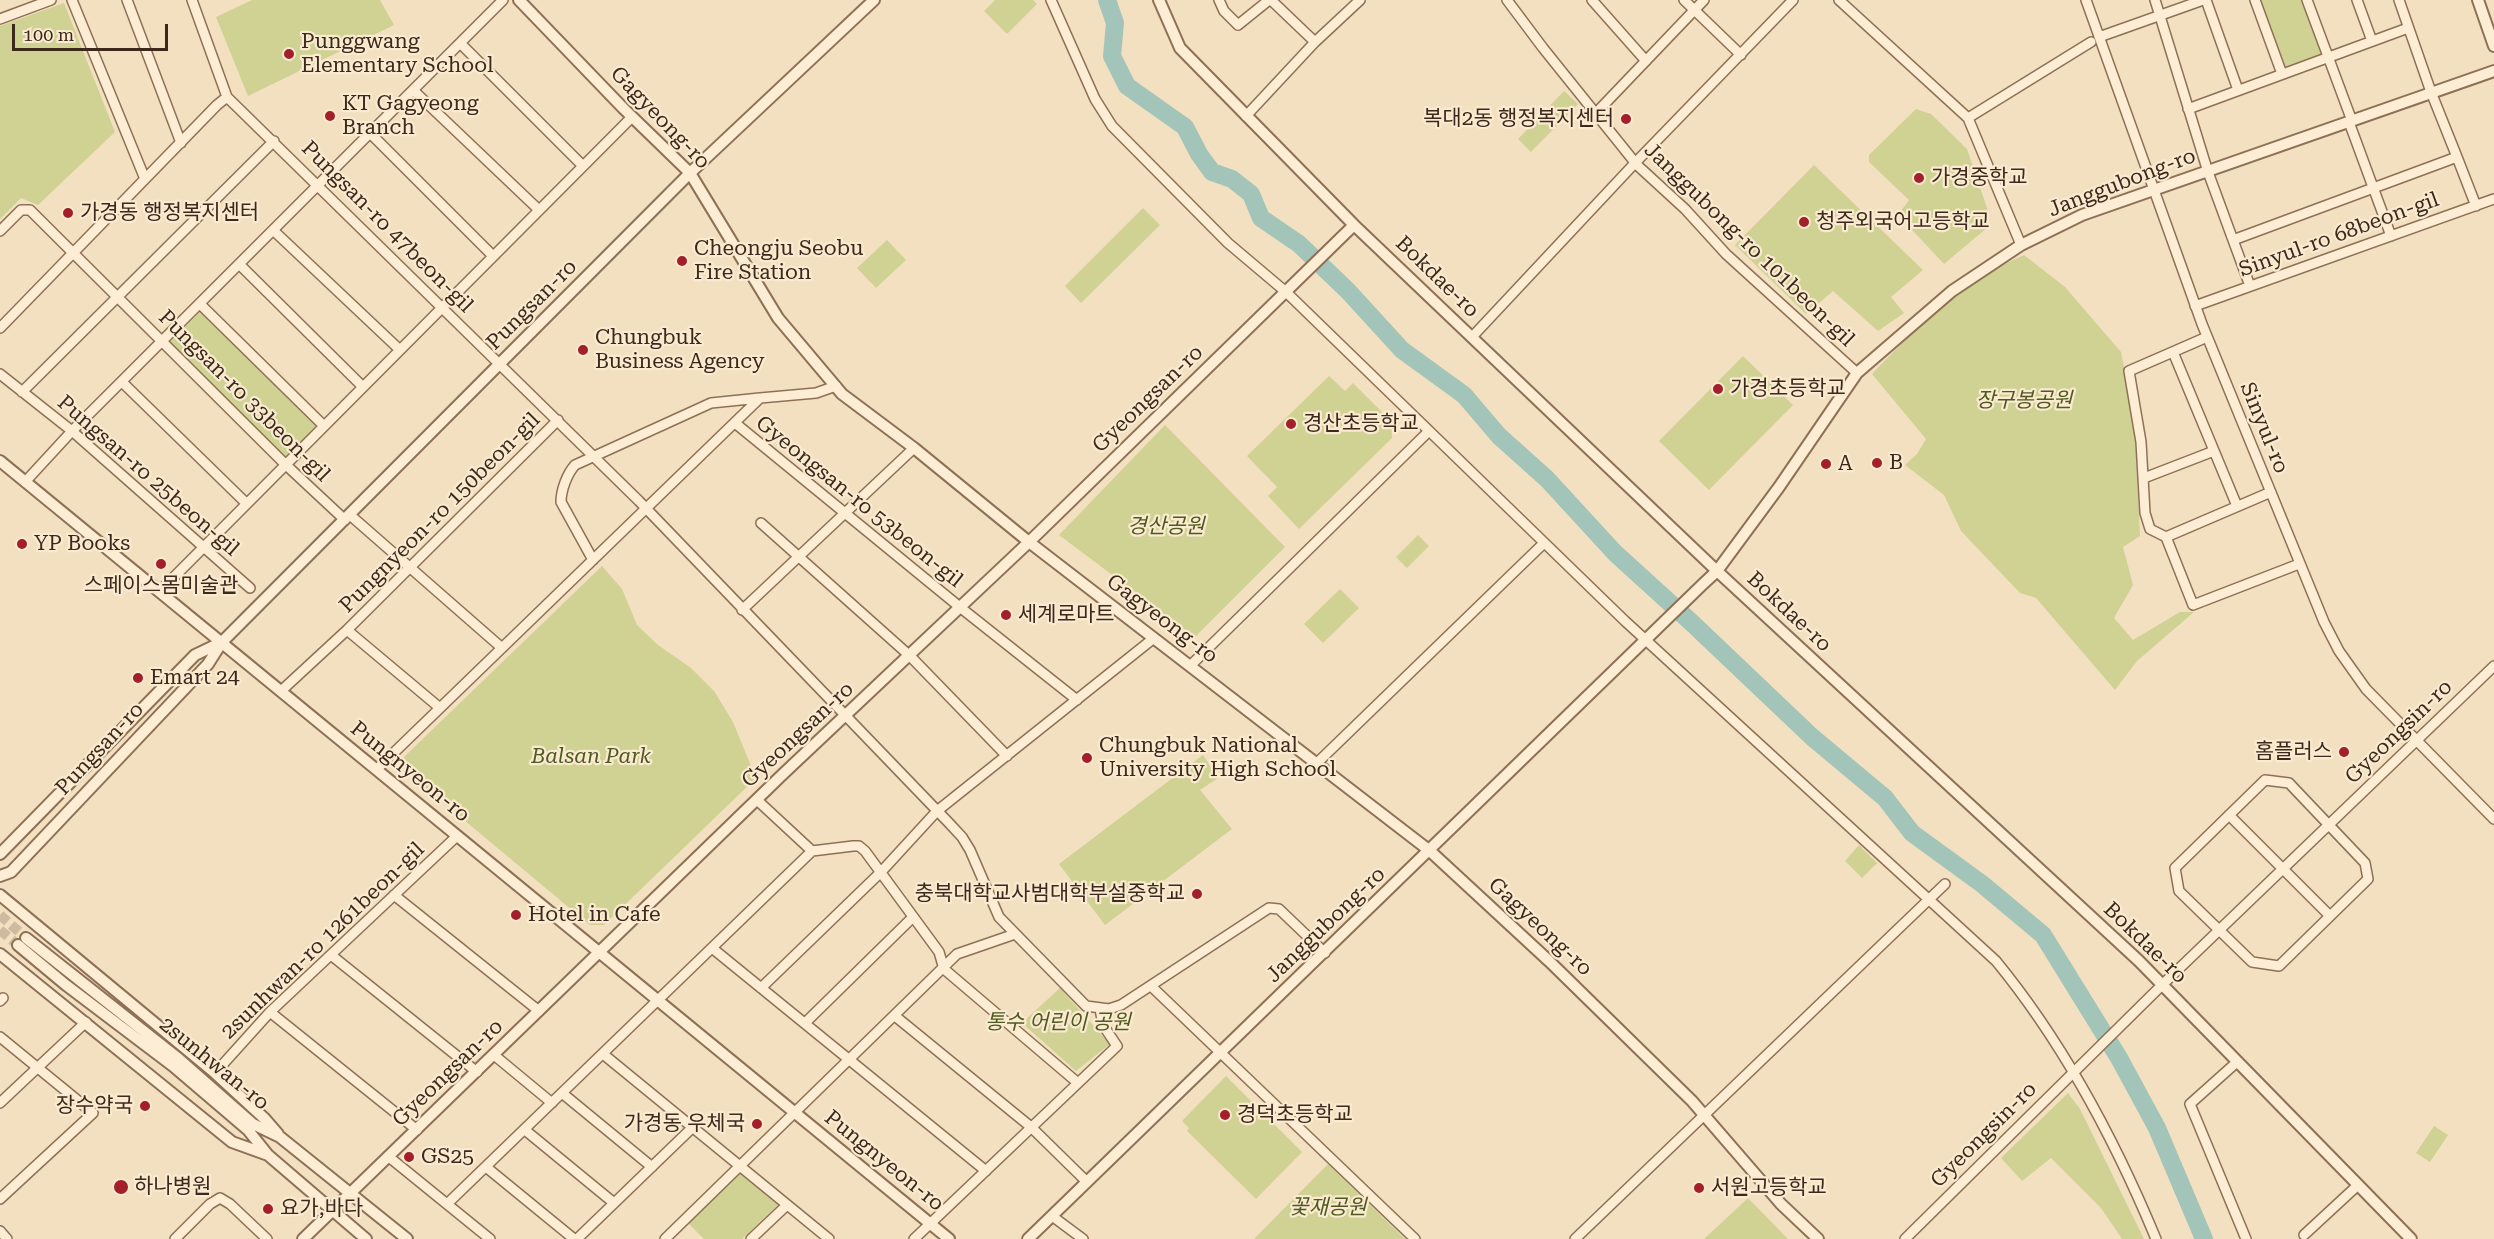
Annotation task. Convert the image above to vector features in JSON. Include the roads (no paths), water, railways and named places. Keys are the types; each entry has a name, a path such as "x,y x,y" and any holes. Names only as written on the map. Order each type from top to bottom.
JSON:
{"street":[{"path":"0,19 51,0"},
{"path":"72,0 145,179"},
{"path":"127,0 181,142"},
{"name":"Pungsan-ro 47beon-gil","path":"192,0 227,97 595,457 962,837 999,917 1086,1006 1100,1010"},
{"path":"25,482 72,431 503,0"},
{"name":"Gagyeong-ro","path":"519,0 632,117 690,173 778,318 842,394 914,448 1029,542 1430,851 1548,961 1704,1115 1782,1204 1818,1239"},
{"name":"Pungsan-ro","path":"0,876 11,872 208,663 222,642 690,173 874,0"},
{"path":"1051,0 1095,99 1112,126 1228,243 1288,290 1428,432 1544,543 1996,961 2021,992 2074,1072 2123,1165 2156,1239"},
{"name":"Bokdae-ro","path":"1159,0 1180,48 1354,225 1717,571 2162,985 2411,1239"},
{"path":"1219,0 1224,11 1238,26 1270,0 1315,42"},
{"path":"1246,116 1315,42 1360,0"},
{"name":"Janggubong-ro 101beon-gil","path":"1507,0 1635,163 1684,209 1726,254 1857,373"},
{"path":"1592,0 1646,61"},
{"path":"1684,0 1741,56"},
{"path":"1596,113 1704,0"},
{"path":"1472,337 1635,163 1793,0"},
{"path":"1839,0 1968,118 2021,245"},
{"name":"Sinyul-ro","path":"2086,0 2095,39 2154,189 2195,306 2324,622 2339,651 2366,689 2494,819"},
{"path":"2155,0 2208,172 2250,286"},
{"path":"1968,118 2095,39 2204,0 2238,90"},
{"path":"2254,0 2282,74"},
{"path":"2307,0 2391,236"},
{"path":"2358,0 2372,41"},
{"path":"2399,0 2431,92 2476,206"},
{"path":"2478,0 2494,46"},
{"path":"2188,109 2408,28"},
{"path":"460,43 583,166"},
{"name":"Janggubong-ro","path":"1028,1239 1717,571 1779,487 1857,373 1952,291 2021,245 2082,215 2494,71"},
{"path":"412,90 539,210"},
{"path":"0,328 227,97"},
{"path":"160,591 632,117"},
{"path":"370,134 493,256"},
{"name":"Pungsan-ro 47beon-gil","path":"119,298 274,141"},
{"path":"2233,240 2457,157"},
{"name":"Sinyul-ro 68beon-gil","path":"2195,306 2494,199"},
{"path":"0,231 21,210 30,210 74,253"},
{"name":"Gyeongsan-ro","path":"303,1239 757,800 961,608 1354,225"},
{"path":"274,231 400,350"},
{"name":"Pungsan-ro 33beon-gil","path":"74,253 285,464 502,648"},
{"path":"239,264 362,386"},
{"name":"Pungsan-ro 25beon-gil","path":"22,392 119,298"},
{"path":"200,304 324,425"},
{"path":"2207,337 2129,371 2136,402 2144,478 2145,513 2150,529 2166,537 2193,605 2299,564"},
{"path":"2173,352 2237,507"},
{"name":"Pungsan-ro 25beon-gil","path":"0,374 72,431 250,588"},
{"path":"122,382 246,503"},
{"path":"593,560 561,502 561,495 570,471 575,465 711,403 816,393 836,386"},
{"path":"376,769 760,398"},
{"name":"Pungnyeon-ro 150beon-gil","path":"281,691 347,630 558,420"},
{"name":"Gyeongsan-ro 53beon-gil","path":"735,423 1077,700"},
{"path":"1191,665 1428,432"},
{"path":"742,610 914,448"},
{"path":"2144,478 2214,451"},
{"name":"Pungnyeon-ro","path":"0,462 949,1239"},
{"path":"2166,537 2271,492"},
{"path":"761,523 910,656 1007,756"},
{"path":"1317,763 1544,543"},
{"name":"Pungnyeon-ro 150beon-gil","path":"347,630 440,708"},
{"path":"761,988 881,872 937,811 1154,638"},
{"name":"Pungsan-ro","path":"0,854 195,655 222,642"},
{"name":"Gyeongsin-ro","path":"1905,1239 2162,985 2494,666"},
{"path":"2265,780 2289,783 2365,863 2368,879 2278,966 2252,962 2180,891 2175,868 2229,815 2265,780"},
{"path":"757,800 812,851"},
{"path":"2229,815 2330,916"},
{"name":"2sunhwan-ro 1261beon-gil","path":"215,1073 270,1012 457,836"},
{"path":"447,1204 812,851 859,846 881,872 939,952 944,969 1078,1083"},
{"path":"1575,1239 1945,885"},
{"path":"0,895 215,1073 265,1119 280,1137"},
{"path":"394,895 539,1011"},
{"path":"914,1239 1117,1046 1103,1025 1100,1010 1121,1005 1269,908 1279,909 1325,953"},
{"path":"806,1023 914,917"},
{"path":"794,1113 957,954 1015,934"},
{"name":"2sunhwan-ro","path":"366,1239 268,1155 248,1130 173,1066 66,985 22,942 179,1059 253,1124 280,1137 407,1239"},
{"path":"712,948 986,1171"},
{"path":"0,954 232,1142 268,1155"},
{"path":"331,955 477,1072"},
{"path":"1151,986 1415,1239"},
{"path":"270,1012 417,1130"},
{"path":"895,1016 1031,1127 1087,1182"},
{"path":"0,1103 86,1022"},
{"path":"0,1037 93,1113 0,1199"},
{"path":"603,1054 829,1239"},
{"path":"494,1055 552,1104"},
{"path":"2237,1062 2190,1104 2246,1239"},
{"path":"562,1093 652,1167"},
{"name":"Pungnyeon-ro","path":"665,1239 794,1113"},
{"path":"486,1167 576,1239 693,1127"},
{"path":"525,1130 614,1203"},
{"path":"389,1157 490,1239"},
{"path":"2304,1238 2358,1185"},
{"path":"175,1239 210,1204 220,1198 230,1204 267,1239"},
{"path":"751,1239 787,1205"},
{"path":"1052,1216 1083,1239"},
{"path":"0,1232 7,1239"}],"waterway":[{"path":"1107,0 1115,23 1112,56 1127,86 1185,127 1199,154 1212,172 1232,179 1251,194 1261,218 1299,244 1348,291 1402,350 1464,395 1499,436 1547,479 1615,553 1812,737 1885,798 1912,833 1982,884 2043,935 2119,1058 2157,1128 2204,1239"}],"tunnel":[{"path":"0,915 26,938"},
{"path":"0,930 18,945"}],"place":[{"name":"Punggwang Elementary School","path":"289,54"},
{"name":"KT Gagyeong Branch","path":"330,116"},
{"name":"복대2동 행정복지센터","path":"1626,119"},
{"name":"가경중학교","path":"1919,178"},
{"name":"가경동 행정복지센터","path":"68,213"},
{"name":"청주외국어고등학교","path":"1804,222"},
{"name":"Cheongju Seobu Fire Station","path":"682,261"},
{"name":"Chungbuk Business Agency","path":"583,350"},
{"name":"가경초등학교","path":"1718,389"},
{"name":"경산초등학교","path":"1291,424"},
{"name":"B","path":"1877,463"},
{"name":"A","path":"1826,464"},
{"name":"YP Books","path":"22,544"},
{"name":"스페이스몸미술관","path":"161,564"},
{"name":"세계로마트","path":"1006,615"},
{"name":"Emart 24","path":"138,678"},
{"name":"홈플러스","path":"2344,752"},
{"name":"Chungbuk National University High School","path":"1087,758"},
{"name":"충북대학교사범대학부설중학교","path":"1197,894"},
{"name":"Hotel in Cafe","path":"516,915"},
{"name":"장수약국","path":"145,1106"},
{"name":"경덕초등학교","path":"1225,1115"},
{"name":"가경동 우체국","path":"757,1124"},
{"name":"GS25","path":"409,1157"},
{"name":"하나병원","path":"121,1187"},
{"name":"서원고등학교","path":"1699,1188"},
{"name":"요가,바다","path":"268,1209"}],"park label":[{"name":"장구봉공원","path":"2024,401"},
{"name":"경산공원","path":"1166,527"},
{"name":"Balsan Park","path":"591,757"},
{"name":"통수 어린이 공원","path":"1058,1023"},
{"name":"꽃재공원","path":"1328,1208"}]}
